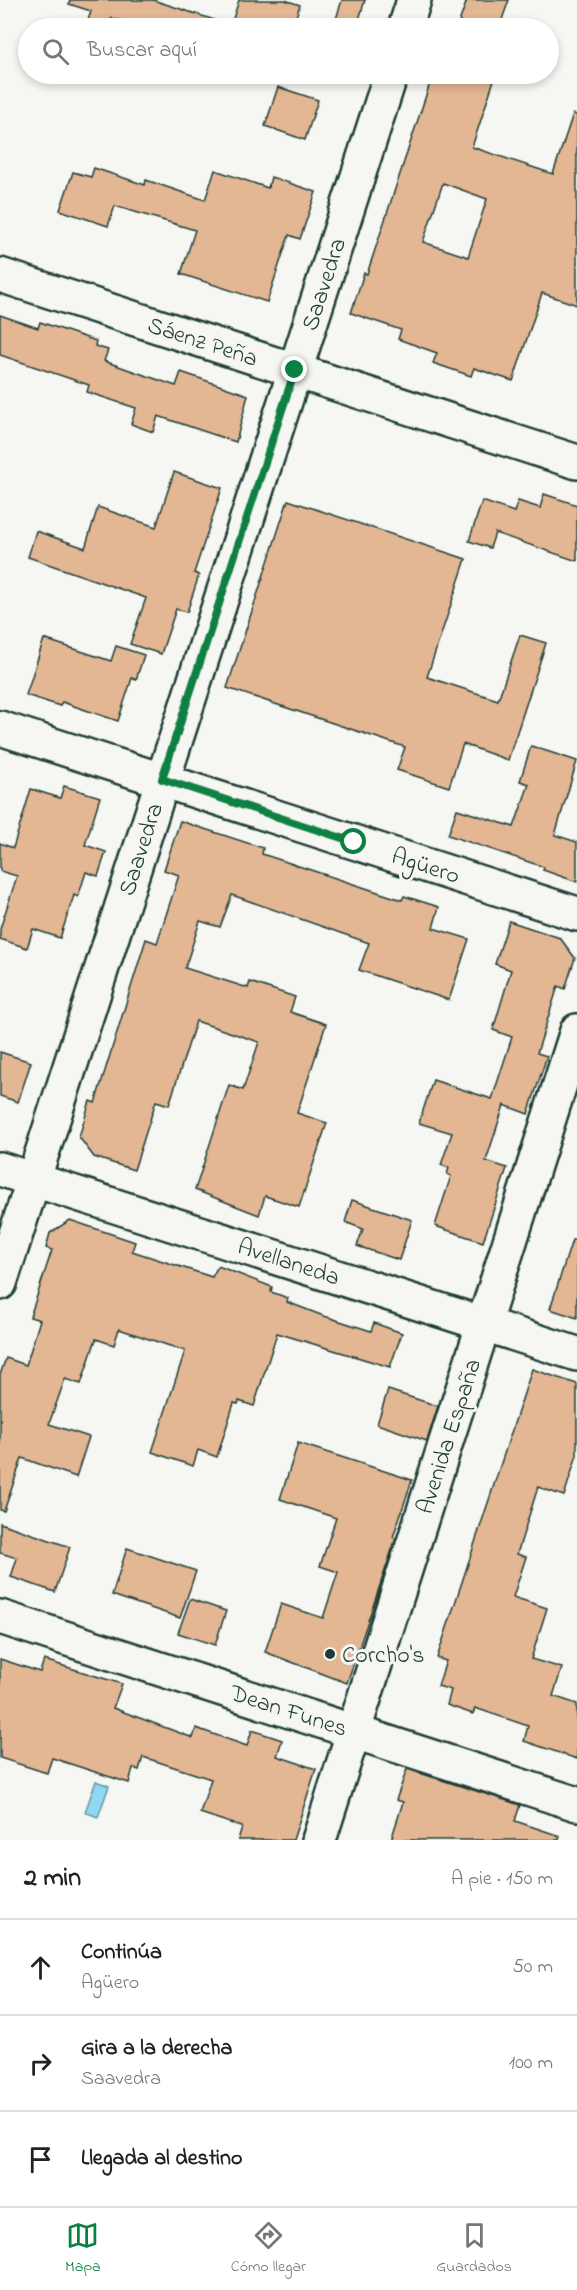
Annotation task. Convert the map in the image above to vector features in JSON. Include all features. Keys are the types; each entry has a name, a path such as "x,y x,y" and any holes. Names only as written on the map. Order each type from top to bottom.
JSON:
{"street":[{"path":"408,18 414,0"},
{"name":"Saavedra","path":"0,1283 388,84"},
{"name":"Sáenz Peña","path":"0,275 577,462"},
{"name":"Agüero","path":"0,728 577,914"},
{"name":"Avenida España","path":"319,1840 577,1031"},
{"name":"Avellaneda","path":"0,1169 577,1354"},
{"name":"Dean Funes","path":"0,1617 577,1804"}],"water":[{"path":"96,1781 109,1786 98,1817 85,1812"}],"building":[{"path":"70,0 153,0 208,18 89,18 91,11 69,4"},
{"path":"239,0 285,0 300,5 295,18 233,18"},
{"path":"342,0 365,0 359,18 336,18"},
{"path":"467,0 509,0 503,18 461,18"},
{"path":"430,84 493,84 472,147 553,174 573,114 577,115 577,305 542,293 513,381 474,368 471,376 433,363 437,353 398,339 401,330 351,313 364,273 367,274","holes":["443,183 487,199 468,257 423,242"]},
{"path":"278,87 318,100 305,140 265,126"},
{"path":"94,168 145,185 146,180 205,200 215,170 268,188 271,177 316,192 300,239 289,235 267,302 181,274 195,230 115,206 108,226 60,210 73,172 91,177"},
{"path":"0,315 38,328 40,322 96,341 95,346 108,350 104,361 176,386 181,372 248,395 236,442 158,416 153,432 131,424 136,408 87,392 89,385 0,355"},
{"path":"174,472 222,488 194,573 199,575 187,612 176,609 161,654 130,644 146,598 28,557 36,531 85,548 98,507 156,527"},
{"path":"544,494 577,505 577,561 495,533 490,548 469,541 482,501 514,512 518,501 540,508"},
{"path":"288,500 466,559 427,677 498,700 520,635 546,643 508,760 463,744 449,787 397,770 405,747 227,688"},
{"path":"44,639 111,661 116,646 144,655 136,680 132,678 118,721 62,702 60,706 26,695"},
{"path":"531,746 577,761 555,835 577,842 577,882 543,870 544,867 448,835 457,809 514,827 529,784 520,781"},
{"path":"64,786 100,797 85,845 106,852 98,876 86,872 78,897 74,895 60,938 33,929 27,948 0,939 0,929 17,876 0,871 0,843 13,848 31,789 60,798"},
{"path":"180,821 263,848 262,854 402,900 404,896 439,907 433,928 469,939 449,1000 359,970 369,943 232,895 220,927 200,921 185,968 248,988 250,982 295,997 290,1012 326,1024 297,1113 327,1123 299,1207 265,1196 259,1215 195,1190 229,1085 243,1090 259,1042 196,1021 169,1105 156,1101 134,1170 94,1157 79,1137 90,1101 95,1103 146,939 157,943 179,875 164,870"},
{"path":"509,921 560,938 575,958 565,989 558,986 537,1053 547,1056 528,1114 504,1105 486,1161 507,1168 483,1242 435,1226 451,1176 447,1174 449,1168 441,1165 452,1133 419,1123 433,1080 492,1099 512,1037 493,1030 511,970 495,964"},
{"path":"0,1052 31,1062 18,1102 0,1096"},
{"path":"352,1200 412,1220 399,1260 357,1246 363,1229 345,1222"},
{"path":"70,1220 135,1242 132,1251 212,1277 218,1266 272,1287 271,1292 288,1298 287,1302 321,1315 371,1331 374,1323 402,1333 390,1367 277,1333 254,1406 239,1401 238,1404 234,1403 217,1457 198,1450 193,1466 152,1452 185,1351 119,1329 114,1345 96,1339 81,1384 65,1379 49,1424 89,1437 76,1477 22,1458 4,1511 0,1510 0,1375 6,1358 26,1365 40,1320 30,1317 52,1250 46,1248 50,1233"},
{"path":"572,1240 577,1240 577,1318 550,1309"},
{"path":"532,1369 577,1384 577,1455 564,1496 538,1487 517,1554 526,1557 513,1597 547,1608 531,1659 562,1668 553,1696 577,1704 577,1759 524,1741 528,1726 475,1708 473,1714 447,1705 451,1690 438,1686 446,1661 437,1658"},
{"path":"388,1390 438,1406 427,1441 377,1424"},
{"path":"298,1443 412,1480 393,1537 396,1538 347,1683 265,1652 281,1604 323,1618 338,1572 320,1566 336,1518 280,1499"},
{"path":"0,1523 70,1547 55,1592 11,1577 17,1558 0,1553"},
{"path":"127,1548 196,1571 180,1618 112,1595"},
{"path":"190,1599 226,1611 215,1645 178,1633"},
{"path":"0,1659 40,1672 44,1660 122,1684 113,1708 193,1738 196,1728 247,1746 252,1730 282,1740 277,1756 316,1769 293,1840 238,1840 242,1827 200,1813 211,1779 143,1757 139,1770 133,1768 129,1783 52,1758 47,1773 0,1758"},
{"path":"407,1769 520,1805 515,1821 560,1836 559,1840 391,1840 403,1802 396,1800"}],"place":[{"name":"Corcho's","path":"330,1654"}],"route":[{"path":"295,370 162,779 354,842"}]}
